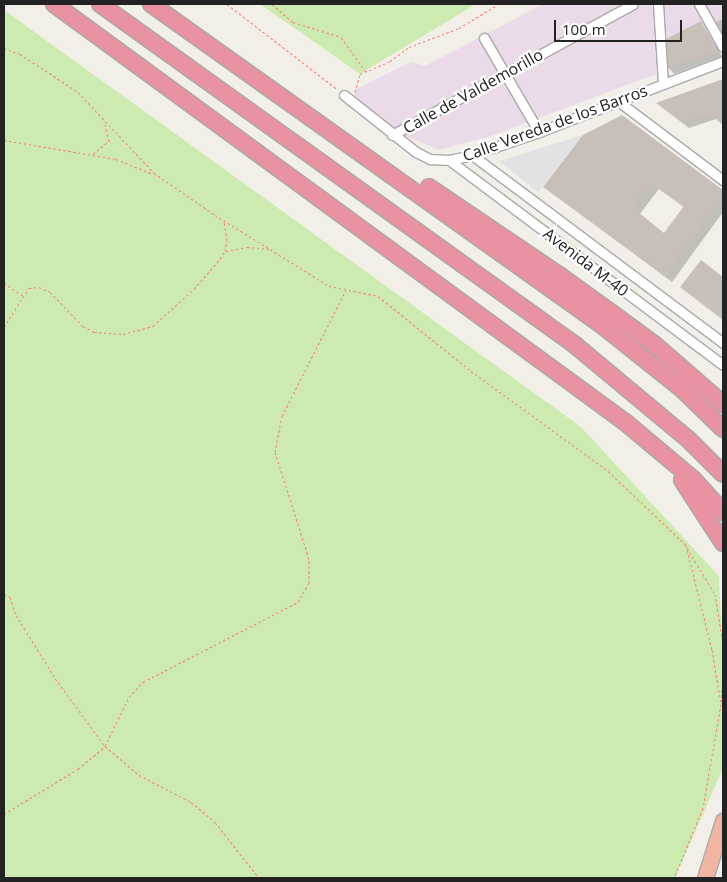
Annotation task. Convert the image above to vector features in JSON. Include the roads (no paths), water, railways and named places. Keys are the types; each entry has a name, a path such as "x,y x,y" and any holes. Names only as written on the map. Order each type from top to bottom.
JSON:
{"highway":[{"path":"54,4 625,422 666,458 694,479 723,512"},
{"path":"100,4 575,345 688,439 723,474"},
{"path":"151,4 276,91 290,104 603,326 682,390 723,428"},
{"path":"276,91 295,95 559,275 654,344 723,404"},
{"path":"666,458 723,543"},
{"path":"705,878 723,821"}],"street":[{"name":"Calle de Valdemorillo","path":"392,135 633,4"},
{"path":"658,4 662,84"},
{"path":"699,4 723,48"},
{"path":"484,38 539,132"},
{"name":"Calle Vereda de los Barros","path":"342,94 416,152 430,159 449,160 472,155 539,132 723,61"},
{"path":"618,101 723,180"},
{"name":"Avenida M-40","path":"472,155 723,343"},
{"name":"Avenida M-40","path":"449,160 660,318 722,361"},
{"path":"660,318 660,310 664,304 671,304"}]}
